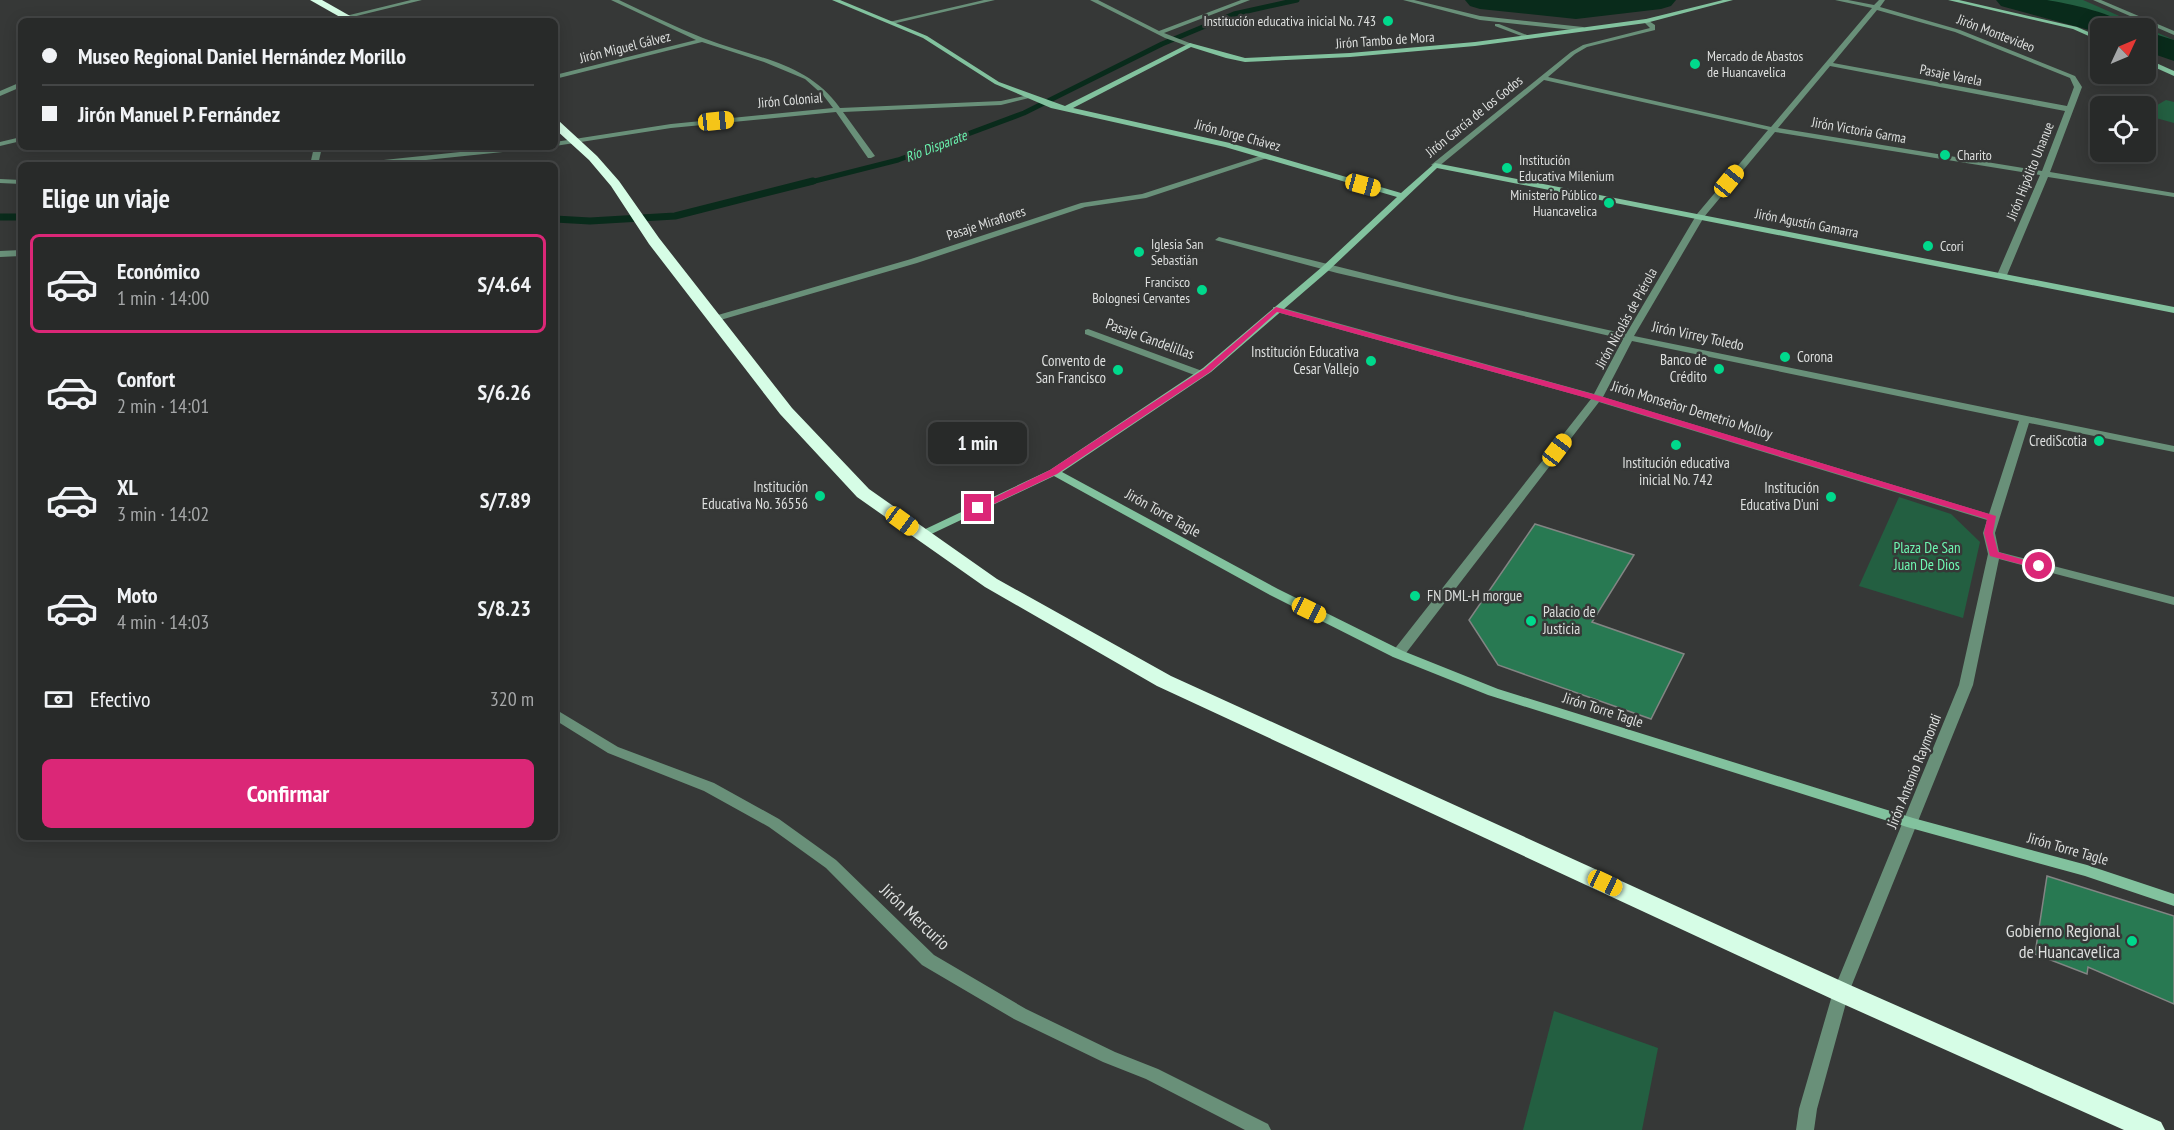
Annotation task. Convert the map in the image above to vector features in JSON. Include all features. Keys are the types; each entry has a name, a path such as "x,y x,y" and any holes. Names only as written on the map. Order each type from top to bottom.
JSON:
{"highway":[{"path":"315,0 348,18"},
{"path":"558,126 593,158 626,200 648,234 786,411 863,493 991,583 1164,681 1841,992 2152,1130"}],"main road":[{"name":"Jirón Jorge Chávez","path":"835,0 892,22 943,47 997,83 1054,106 1198,138 1403,196"},
{"name":"Jirón Tambo de Mora","path":"1190,45 1228,57 1274,59 1419,50 1646,21 1730,0"},
{"path":"1951,0 2075,28 2090,35"},
{"path":"1065,109 1190,45"},
{"path":"2156,65 2174,74"},
{"name":"Jirón García de los Godos","path":"921,535 1054,472 1201,374 1325,269 1435,165"},
{"name":"Jirón Agustín Gamarra","path":"1435,165 2174,310"},
{"name":"Jirón Torre Tagle","path":"1054,472 1274,592 1398,654 1493,692 1911,823 2087,871 2174,900"}],"street":[{"path":"354,18 419,0"},
{"path":"614,0 702,40 766,61 807,78 826,93 871,156"},
{"path":"892,22 992,0"},
{"name":"Jirón Tambo de Mora","path":"1093,0 1167,37 1190,45"},
{"path":"1159,33 1247,0"},
{"path":"1406,0 1479,18 1529,37"},
{"name":"Jirón Montevideo","path":"1838,0 1879,4 1973,35 2073,78"},
{"path":"2096,0 2174,33"},
{"name":"Jirón Nicolás de Piérola","path":"1398,654 1597,398 1629,337 1700,216 1879,4"},
{"path":"1479,18 1583,29"},
{"name":"Jirón García de los Godos","path":"1435,165 1585,46 1653,29 1653,26 1646,21"},
{"name":"Jirón Miguel Gálvez","path":"558,76 702,40"},
{"name":"Pasaje Varela","path":"1828,64 2069,109"},
{"name":"Jirón Victoria Garma","path":"1543,78 1772,129 2174,195"},
{"name":"Jirón Hipólito Unanue","path":"2002,275 2045,174 2078,87 2073,78"},
{"path":"0,94 18,85"},
{"name":"Jirón Colonial","path":"558,144 671,126 837,110 1000,103 1032,98"},
{"path":"0,144 18,140"},
{"path":"384,162 502,150"},
{"name":"Pasaje Miraflores","path":"714,319 914,261 1084,205 1143,196 1266,157"},
{"path":"0,181 18,182"},
{"name":"Jirón Virrey Toledo","path":"1219,240 1325,269 1629,337 2174,449"},
{"path":"0,254 18,253"},
{"name":"Jirón Monseñor Demetrio Molloy","path":"1276,309 1597,398 1992,518"},
{"name":"Pasaje Candelillas","path":"1088,332 1201,374"},
{"name":"Jirón Antonio Raymondi","path":"1806,1130 1808,1109 1841,992 1966,685 1994,554 1989,533 1992,518 2025,418"},
{"path":"1994,554 2174,601"},
{"name":"Jirón Mercurio","path":"558,716 613,750 709,787 774,823 831,864 928,960 938,966 1020,1014 1109,1057 1152,1074 1262,1130"}],"green space":[{"path":"2039,0 2083,0 2124,18 2098,18"},
{"path":"2156,32 2174,40 2174,46 2156,39"},
{"path":"2166,100 2174,102 2174,123 2156,118 2156,106"},
{"name":"Plaza De San Juan De Dios","path":"1899,497 1951,514 1980,542 1963,618 1859,586"},
{"path":"1554,1011 1658,1048 1642,1130 1523,1130"}],"building":[{"name":"Palacio de Justicia","path":"1535,524 1634,555 1592,622 1684,654 1651,719 1498,665 1469,620"},
{"name":"Gobierno Regional de Huancavelica","path":"2047,876 2174,916 2174,1004 2088,967 2087,974 2035,954"}],"waterway":[{"name":"Río Disparate","path":"807,183 898,160 1024,113 1162,44 1234,14 1297,0"},
{"path":"1480,0 1576,10 1661,0"},
{"path":"2011,0 2090,20"},
{"path":"2156,44 2174,51"},
{"name":"Río Disparate","path":"558,219 590,221 675,216 813,181"},
{"name":"Río Disparate","path":"0,217 18,217"}],"place":[{"name":"Institución educativa inicial No. 743","path":"1388,21"},
{"name":"Mercado de Abastos de Huancavelica","path":"1695,64"},
{"name":"Charito","path":"1945,155"},
{"name":"Institución Educativa Milenium","path":"1507,168"},
{"name":"Ministerio Público Huancavelica","path":"1609,203"},
{"name":"Ccori","path":"1928,246"},
{"name":"Iglesia San Sebastián","path":"1139,252"},
{"name":"Francisco Bolognesi Cervantes","path":"1202,290"},
{"name":"Corona","path":"1785,357"},
{"name":"Institución Educativa Cesar Vallejo","path":"1371,361"},
{"name":"Banco de Crédito","path":"1719,369"},
{"name":"Convento de San Francisco","path":"1118,370"},
{"name":"CrediScotia","path":"2099,441"},
{"name":"Institución educativa inicial No. 742","path":"1676,445"},
{"name":"Institución Educativa No. 36556","path":"820,496"},
{"name":"Institución Educativa D'uni","path":"1831,497"},
{"name":"FN DML-H morgue","path":"1415,596"},
{"name":"Palacio de Justicia","path":"1531,621"},
{"name":"Gobierno Regional de Huancavelica","path":"2132,941"}],"route":[{"path":"978,508 1054,472 1207,370 1276,309 1597,398 1992,518 1989,533 1994,554 2039,566"}]}
